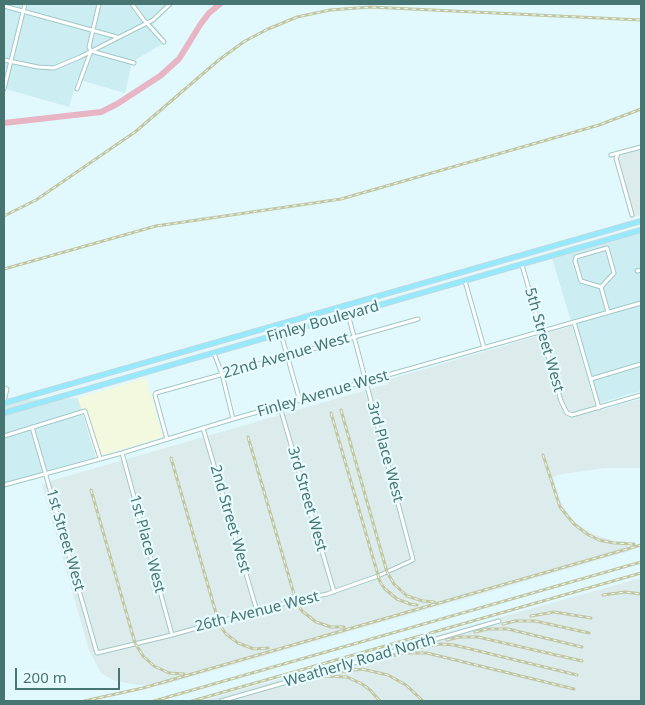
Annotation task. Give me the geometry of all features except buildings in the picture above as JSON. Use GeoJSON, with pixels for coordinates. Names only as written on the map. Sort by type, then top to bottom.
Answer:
{"type":"FeatureCollection","features":[{"type":"Feature","properties":{"kind":"main road","name":"Finley Boulevard"},"geometry":{"type":"LineString","coordinates":[[4,402],[641,221]]}},
{"type":"Feature","properties":{"kind":"main road","name":"Finley Boulevard"},"geometry":{"type":"LineString","coordinates":[[4,413],[641,230]]}},
{"type":"Feature","properties":{"kind":"main road"},"geometry":{"type":"LineString","coordinates":[[520,256],[522,265]]}},
{"type":"Feature","properties":{"kind":"main road"},"geometry":{"type":"LineString","coordinates":[[462,272],[465,281]]}},
{"type":"Feature","properties":{"kind":"main road"},"geometry":{"type":"LineString","coordinates":[[414,286],[418,294]]}},
{"type":"Feature","properties":{"kind":"main road"},"geometry":{"type":"LineString","coordinates":[[346,306],[348,314]]}},
{"type":"Feature","properties":{"kind":"main road"},"geometry":{"type":"LineString","coordinates":[[279,325],[281,334]]}},
{"type":"Feature","properties":{"kind":"main road"},"geometry":{"type":"LineString","coordinates":[[212,344],[214,353]]}},
{"type":"Feature","properties":{"kind":"main road"},"geometry":{"type":"LineString","coordinates":[[78,382],[80,390]]}},
{"type":"Feature","properties":{"kind":"street"},"geometry":{"type":"LineString","coordinates":[[4,89],[26,4]]}},
{"type":"Feature","properties":{"kind":"street"},"geometry":{"type":"LineString","coordinates":[[77,89],[91,51],[89,48],[99,4]]}},
{"type":"Feature","properties":{"kind":"street"},"geometry":{"type":"LineString","coordinates":[[132,4],[164,42]]}},
{"type":"Feature","properties":{"kind":"street"},"geometry":{"type":"LineString","coordinates":[[4,60],[38,67],[54,68],[153,20],[170,4]]}},
{"type":"Feature","properties":{"kind":"street"},"geometry":{"type":"LineString","coordinates":[[4,6],[117,37]]}},
{"type":"Feature","properties":{"kind":"street"},"geometry":{"type":"LineString","coordinates":[[91,51],[134,63]]}},
{"type":"Feature","properties":{"kind":"street"},"geometry":{"type":"LineString","coordinates":[[611,155],[641,147]]}},
{"type":"Feature","properties":{"kind":"street"},"geometry":{"type":"LineString","coordinates":[[618,154],[616,158],[632,215]]}},
{"type":"Feature","properties":{"kind":"street"},"geometry":{"type":"LineString","coordinates":[[606,248],[610,254],[614,272],[601,287],[581,281],[575,261],[576,257],[606,248]]}},
{"type":"Feature","properties":{"kind":"street","name":"5th Street West"},"geometry":{"type":"LineString","coordinates":[[522,265],[561,401],[567,413],[572,415],[599,408]]}},
{"type":"Feature","properties":{"kind":"street"},"geometry":{"type":"LineString","coordinates":[[465,281],[484,348]]}},
{"type":"Feature","properties":{"kind":"street"},"geometry":{"type":"LineString","coordinates":[[601,287],[608,312]]}},
{"type":"Feature","properties":{"kind":"street","name":"Finley Avenue West"},"geometry":{"type":"LineString","coordinates":[[4,485],[122,453],[233,419],[641,303]]}},
{"type":"Feature","properties":{"kind":"street","name":"3rd Place West"},"geometry":{"type":"LineString","coordinates":[[348,314],[413,560]]}},
{"type":"Feature","properties":{"kind":"street","name":"22nd Avenue West"},"geometry":{"type":"LineString","coordinates":[[167,439],[155,395],[158,392],[418,319]]}},
{"type":"Feature","properties":{"kind":"street"},"geometry":{"type":"LineString","coordinates":[[574,322],[599,408],[641,395]]}},
{"type":"Feature","properties":{"kind":"street"},"geometry":{"type":"LineString","coordinates":[[281,334],[300,401]]}},
{"type":"Feature","properties":{"kind":"street"},"geometry":{"type":"LineString","coordinates":[[214,353],[222,374],[233,419]]}},
{"type":"Feature","properties":{"kind":"street"},"geometry":{"type":"LineString","coordinates":[[591,379],[641,364]]}},
{"type":"Feature","properties":{"kind":"street"},"geometry":{"type":"LineString","coordinates":[[4,388],[7,388],[4,402]]}},
{"type":"Feature","properties":{"kind":"street","name":"3rd Street West"},"geometry":{"type":"LineString","coordinates":[[280,407],[334,592]]}},
{"type":"Feature","properties":{"kind":"street"},"geometry":{"type":"LineString","coordinates":[[4,436],[85,410],[100,458]]}},
{"type":"Feature","properties":{"kind":"street","name":"1st Street West"},"geometry":{"type":"LineString","coordinates":[[32,427],[97,653]]}},
{"type":"Feature","properties":{"kind":"street","name":"2nd Street West"},"geometry":{"type":"LineString","coordinates":[[203,428],[257,611]]}},
{"type":"Feature","properties":{"kind":"street","name":"1st Place West"},"geometry":{"type":"LineString","coordinates":[[122,453],[172,635]]}},
{"type":"Feature","properties":{"kind":"street","name":"26th Avenue West"},"geometry":{"type":"LineString","coordinates":[[97,653],[334,592],[378,576],[413,560]]}},
{"type":"Feature","properties":{"kind":"street","name":"Weatherly Road North"},"geometry":{"type":"LineString","coordinates":[[221,701],[499,621]]}},
{"type":"Feature","properties":{"kind":"shaded area"},"geometry":{"type":"Polygon","coordinates":[[[4,4],[174,4],[153,24],[167,41],[132,62],[125,93],[77,79],[69,107],[6,89],[4,97],[4,4]]]}},
{"type":"Feature","properties":{"kind":"shaded area"},"geometry":{"type":"Polygon","coordinates":[[[641,146],[641,215],[630,218],[615,157],[618,152],[641,146]]]}},
{"type":"Feature","properties":{"kind":"shaded area"},"geometry":{"type":"Polygon","coordinates":[[[641,233],[641,391],[596,404],[552,258],[641,233]]]}},
{"type":"Feature","properties":{"kind":"shaded area"},"geometry":{"type":"Polygon","coordinates":[[[572,326],[597,411],[641,399],[641,468],[606,468],[553,477],[560,500],[570,517],[595,535],[614,541],[626,541],[630,551],[163,685],[137,685],[113,680],[101,673],[89,650],[42,485],[388,384],[387,380],[572,326]]]}},
{"type":"Feature","properties":{"kind":"shaded area"},"geometry":{"type":"Polygon","coordinates":[[[146,378],[163,437],[96,457],[78,398],[146,378]]]}},
{"type":"Feature","properties":{"kind":"shaded area"},"geometry":{"type":"Polygon","coordinates":[[[78,398],[96,457],[4,483],[4,400],[78,398]]]}},
{"type":"Feature","properties":{"kind":"shaded area"},"geometry":{"type":"Polygon","coordinates":[[[641,578],[641,701],[201,701],[641,578]]]}},
{"type":"Feature","properties":{"kind":"waterway"},"geometry":{"type":"LineString","coordinates":[[4,123],[101,112],[117,104],[160,76],[179,59],[200,25],[209,13],[220,4]]}},
{"type":"Feature","properties":{"kind":"railway"},"geometry":{"type":"LineString","coordinates":[[4,216],[36,200],[135,132],[220,59],[245,41],[297,17],[330,10],[370,7],[641,20]]}},
{"type":"Feature","properties":{"kind":"railway"},"geometry":{"type":"LineString","coordinates":[[4,269],[156,226],[341,199],[599,125],[641,109]]}},
{"type":"Feature","properties":{"kind":"railway"},"geometry":{"type":"LineString","coordinates":[[341,410],[387,572],[394,584],[407,596],[434,602]]}},
{"type":"Feature","properties":{"kind":"railway"},"geometry":{"type":"LineString","coordinates":[[331,413],[380,582],[397,599],[417,605]]}},
{"type":"Feature","properties":{"kind":"railway"},"geometry":{"type":"LineString","coordinates":[[248,437],[296,601],[302,611],[316,622],[331,627],[344,627]]}},
{"type":"Feature","properties":{"kind":"railway"},"geometry":{"type":"LineString","coordinates":[[543,455],[560,507],[574,524],[599,540],[634,544]]}},
{"type":"Feature","properties":{"kind":"railway"},"geometry":{"type":"LineString","coordinates":[[171,458],[221,627],[226,634],[238,643],[254,649],[268,648]]}},
{"type":"Feature","properties":{"kind":"railway"},"geometry":{"type":"LineString","coordinates":[[91,490],[135,643],[143,656],[154,666],[169,673],[184,674]]}},
{"type":"Feature","properties":{"kind":"railway"},"geometry":{"type":"LineString","coordinates":[[84,701],[143,688],[641,545]]}},
{"type":"Feature","properties":{"kind":"railway"},"geometry":{"type":"LineString","coordinates":[[154,701],[641,562]]}},
{"type":"Feature","properties":{"kind":"railway"},"geometry":{"type":"LineString","coordinates":[[192,701],[641,573]]}},
{"type":"Feature","properties":{"kind":"railway"},"geometry":{"type":"LineString","coordinates":[[603,595],[625,592],[641,594]]}},
{"type":"Feature","properties":{"kind":"railway"},"geometry":{"type":"LineString","coordinates":[[531,616],[554,612],[591,618]]}},
{"type":"Feature","properties":{"kind":"railway"},"geometry":{"type":"LineString","coordinates":[[503,624],[515,621],[535,621],[589,633]]}},
{"type":"Feature","properties":{"kind":"railway"},"geometry":{"type":"LineString","coordinates":[[475,632],[488,629],[508,629],[582,647]]}},
{"type":"Feature","properties":{"kind":"railway"},"geometry":{"type":"LineString","coordinates":[[447,640],[459,637],[478,637],[582,661]]}},
{"type":"Feature","properties":{"kind":"railway"},"geometry":{"type":"LineString","coordinates":[[419,648],[440,644],[454,645],[577,675]]}},
{"type":"Feature","properties":{"kind":"railway"},"geometry":{"type":"LineString","coordinates":[[388,657],[404,653],[427,653],[574,689]]}},
{"type":"Feature","properties":{"kind":"railway"},"geometry":{"type":"LineString","coordinates":[[330,673],[362,669],[388,675],[406,685],[423,701]]}},
{"type":"Feature","properties":{"kind":"railway"},"geometry":{"type":"LineString","coordinates":[[311,678],[326,676],[347,677],[362,684],[380,701]]}}]}
